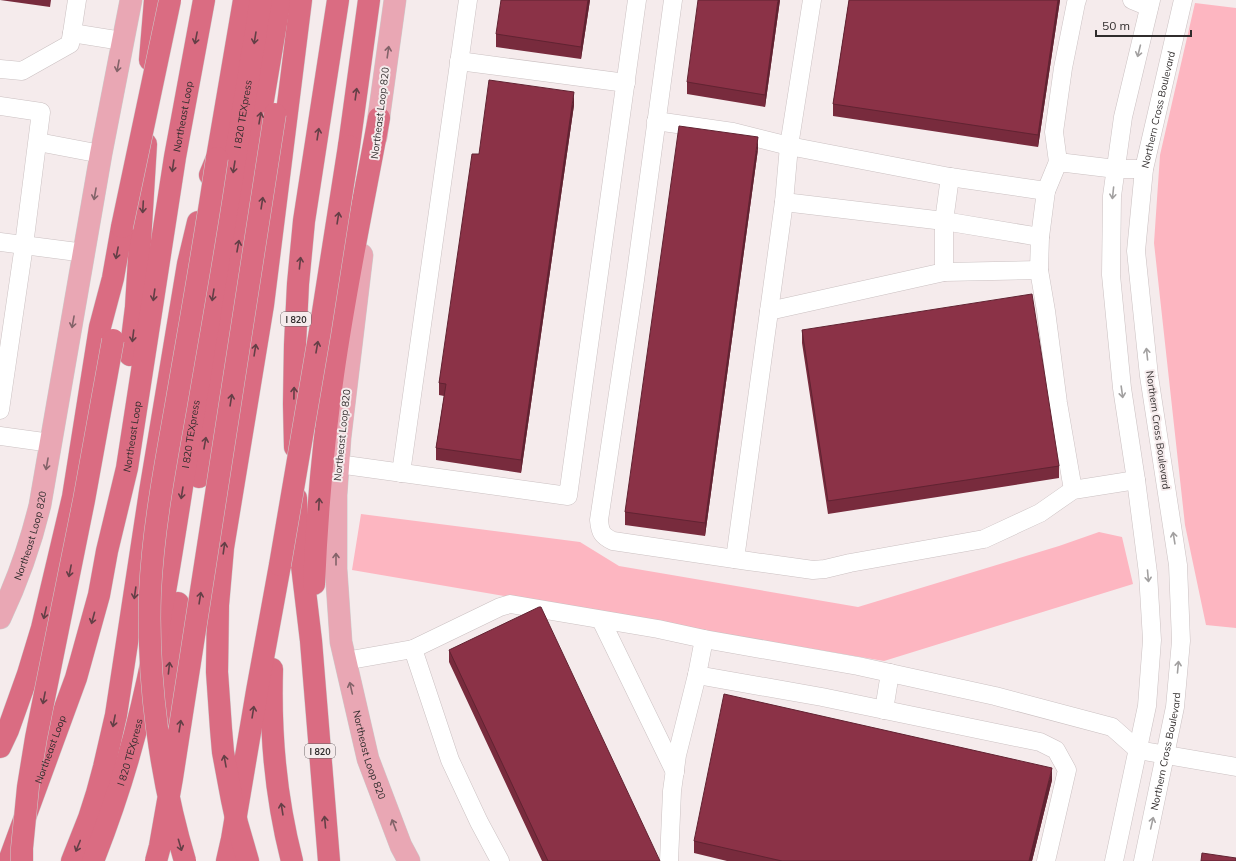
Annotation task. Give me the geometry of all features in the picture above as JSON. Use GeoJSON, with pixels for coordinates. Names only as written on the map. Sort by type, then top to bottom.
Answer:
{"type":"FeatureCollection","features":[{"type":"Feature","properties":{"kind":"highway"},"geometry":{"type":"LineString","coordinates":[[107,551],[102,531],[126,388],[136,307],[150,60],[155,0]]}},
{"type":"Feature","properties":{"kind":"highway"},"geometry":{"type":"LineString","coordinates":[[0,747],[8,730],[28,674],[42,628],[72,497],[100,327],[112,278],[170,0]]}},
{"type":"Feature","properties":{"kind":"highway","name":"Northeast Loop"},"geometry":{"type":"LineString","coordinates":[[9,861],[76,678],[96,610],[107,551],[127,468],[175,157],[204,0]]}},
{"type":"Feature","properties":{"kind":"highway"},"geometry":{"type":"LineString","coordinates":[[184,861],[165,777],[156,717],[152,675],[150,592],[160,494],[207,228],[217,158],[244,0]]}},
{"type":"Feature","properties":{"kind":"highway","name":"I 820 TEXpress"},"geometry":{"type":"LineString","coordinates":[[93,861],[124,772],[142,706],[172,557],[261,0]]}},
{"type":"Feature","properties":{"kind":"highway","name":"I 820 TEXpress"},"geometry":{"type":"LineString","coordinates":[[165,861],[161,814],[166,696],[172,640],[280,0]]}},
{"type":"Feature","properties":{"kind":"highway"},"geometry":{"type":"LineString","coordinates":[[156,861],[172,778],[275,114],[296,0]]}},
{"type":"Feature","properties":{"kind":"highway"},"geometry":{"type":"LineString","coordinates":[[248,861],[233,806],[223,752],[217,672],[218,605],[223,548],[263,305],[300,0]]}},
{"type":"Feature","properties":{"kind":"highway","name":"I 820"},"geometry":{"type":"LineString","coordinates":[[329,861],[311,641],[297,524],[294,404],[298,284],[304,221],[338,0]]}},
{"type":"Feature","properties":{"kind":"highway"},"geometry":{"type":"LineString","coordinates":[[227,861],[320,331],[349,146],[369,0]]}},
{"type":"Feature","properties":{"kind":"highway"},"geometry":{"type":"LineString","coordinates":[[311,641],[319,497],[326,427],[338,343],[379,118]]}},
{"type":"Feature","properties":{"kind":"highway"},"geometry":{"type":"LineString","coordinates":[[72,861],[89,818],[111,741],[188,264],[204,190],[217,158]]}},
{"type":"Feature","properties":{"kind":"highway"},"geometry":{"type":"LineString","coordinates":[[22,861],[28,787],[36,738],[84,500],[113,340],[112,278]]}},
{"type":"Feature","properties":{"kind":"highway"},"geometry":{"type":"LineString","coordinates":[[280,565],[273,630],[271,703],[276,775],[287,842],[292,861]]}},
{"type":"Feature","properties":{"kind":"main road","name":"Northeast Loop 820"},"geometry":{"type":"LineString","coordinates":[[0,618],[25,560],[40,505],[101,154],[131,0]]}},
{"type":"Feature","properties":{"kind":"main road","name":"Northeast Loop 820"},"geometry":{"type":"LineString","coordinates":[[395,0],[341,430],[336,495],[336,569],[341,642],[368,759],[401,846],[409,861]]}},
{"type":"Feature","properties":{"kind":"street"},"geometry":{"type":"LineString","coordinates":[[0,69],[22,71],[70,44],[77,0]]}},
{"type":"Feature","properties":{"kind":"street"},"geometry":{"type":"LineString","coordinates":[[401,473],[468,0]]}},
{"type":"Feature","properties":{"kind":"street"},"geometry":{"type":"LineString","coordinates":[[338,464],[568,496],[637,0]]}},
{"type":"Feature","properties":{"kind":"street"},"geometry":{"type":"LineString","coordinates":[[673,0],[635,280],[599,520],[600,529],[605,537],[613,541],[735,559],[813,570],[825,569],[850,563],[984,540],[1040,513],[1073,490],[1136,480]]}},
{"type":"Feature","properties":{"kind":"street"},"geometry":{"type":"LineString","coordinates":[[735,559],[784,202],[789,146],[812,0]]}},
{"type":"Feature","properties":{"kind":"street"},"geometry":{"type":"LineString","coordinates":[[1073,490],[1058,403],[1039,270],[1040,237],[1046,191],[1058,162],[1054,132],[1063,68],[1077,0]]}},
{"type":"Feature","properties":{"kind":"street"},"geometry":{"type":"LineString","coordinates":[[1114,861],[1147,706],[1152,640],[1148,573],[1122,388],[1111,275],[1112,196],[1122,117],[1150,4],[1132,0]]}},
{"type":"Feature","properties":{"kind":"street","name":"Northern Cross Boulevard"},"geometry":{"type":"LineString","coordinates":[[1143,861],[1175,707],[1181,641],[1178,565],[1149,376],[1136,251],[1144,169],[1183,0]]}},
{"type":"Feature","properties":{"kind":"street"},"geometry":{"type":"LineString","coordinates":[[72,33],[122,41]]}},
{"type":"Feature","properties":{"kind":"street"},"geometry":{"type":"LineString","coordinates":[[459,61],[626,83]]}},
{"type":"Feature","properties":{"kind":"street"},"geometry":{"type":"LineString","coordinates":[[0,106],[41,112],[24,245],[0,410]]}},
{"type":"Feature","properties":{"kind":"street"},"geometry":{"type":"LineString","coordinates":[[656,121],[733,132],[789,146],[950,177],[1046,191]]}},
{"type":"Feature","properties":{"kind":"street"},"geometry":{"type":"LineString","coordinates":[[38,142],[101,154]]}},
{"type":"Feature","properties":{"kind":"street"},"geometry":{"type":"LineString","coordinates":[[1058,162],[1116,169],[1144,169]]}},
{"type":"Feature","properties":{"kind":"street"},"geometry":{"type":"LineString","coordinates":[[944,272],[944,221],[950,177]]}},
{"type":"Feature","properties":{"kind":"street"},"geometry":{"type":"LineString","coordinates":[[784,202],[944,221],[1040,237]]}},
{"type":"Feature","properties":{"kind":"street"},"geometry":{"type":"LineString","coordinates":[[0,242],[85,253]]}},
{"type":"Feature","properties":{"kind":"street"},"geometry":{"type":"LineString","coordinates":[[769,311],[944,272],[1039,270]]}},
{"type":"Feature","properties":{"kind":"street"},"geometry":{"type":"LineString","coordinates":[[0,436],[51,443]]}},
{"type":"Feature","properties":{"kind":"street"},"geometry":{"type":"LineString","coordinates":[[345,661],[412,649],[500,607],[510,604],[658,629],[704,640],[858,666],[995,696],[1112,726],[1138,750],[1236,767]]}},
{"type":"Feature","properties":{"kind":"street"},"geometry":{"type":"LineString","coordinates":[[601,620],[675,772]]}},
{"type":"Feature","properties":{"kind":"street"},"geometry":{"type":"LineString","coordinates":[[668,861],[672,791],[677,755],[704,640]]}},
{"type":"Feature","properties":{"kind":"street"},"geometry":{"type":"LineString","coordinates":[[412,649],[450,760],[479,822],[500,861]]}},
{"type":"Feature","properties":{"kind":"street"},"geometry":{"type":"LineString","coordinates":[[884,710],[890,673]]}},
{"type":"Feature","properties":{"kind":"street"},"geometry":{"type":"LineString","coordinates":[[697,674],[822,697],[1040,742],[1056,750],[1067,770],[1046,861]]}},
{"type":"Feature","properties":{"kind":"shaded area"},"geometry":{"type":"Polygon","coordinates":[[[1195,3],[1236,8],[1236,628],[1206,625],[1185,525],[1154,243],[1160,155],[1195,3]]]}},
{"type":"Feature","properties":{"kind":"shaded area"},"geometry":{"type":"Polygon","coordinates":[[[361,514],[580,542],[619,566],[858,607],[1059,546],[1099,532],[1122,537],[1133,584],[884,661],[352,570],[361,514]]]}},
{"type":"Feature","properties":{"kind":"building"},"geometry":{"type":"Polygon","coordinates":[[[501,0],[588,0],[581,47],[496,34],[501,0]]]}},
{"type":"Feature","properties":{"kind":"building"},"geometry":{"type":"Polygon","coordinates":[[[698,0],[778,0],[765,95],[687,82],[698,0]]]}},
{"type":"Feature","properties":{"kind":"building"},"geometry":{"type":"Polygon","coordinates":[[[849,0],[1058,0],[1038,135],[833,104],[849,0]]]}},
{"type":"Feature","properties":{"kind":"building"},"geometry":{"type":"Polygon","coordinates":[[[489,80],[574,92],[521,460],[436,448],[446,384],[439,383],[472,154],[479,154],[489,80]]]}},
{"type":"Feature","properties":{"kind":"building"},"geometry":{"type":"Polygon","coordinates":[[[679,126],[758,137],[705,523],[625,512],[679,126]]]}},
{"type":"Feature","properties":{"kind":"building"},"geometry":{"type":"Polygon","coordinates":[[[1032,294],[1059,466],[828,501],[802,330],[1032,294]]]}},
{"type":"Feature","properties":{"kind":"building"},"geometry":{"type":"Polygon","coordinates":[[[541,607],[660,861],[548,861],[449,650],[541,607]]]}},
{"type":"Feature","properties":{"kind":"building"},"geometry":{"type":"Polygon","coordinates":[[[724,694],[1052,768],[1029,861],[782,861],[694,841],[724,694]]]}},
{"type":"Feature","properties":{"kind":"building"},"geometry":{"type":"Polygon","coordinates":[[[1202,853],[1236,858],[1236,861],[1201,861],[1202,853]]]}}]}
